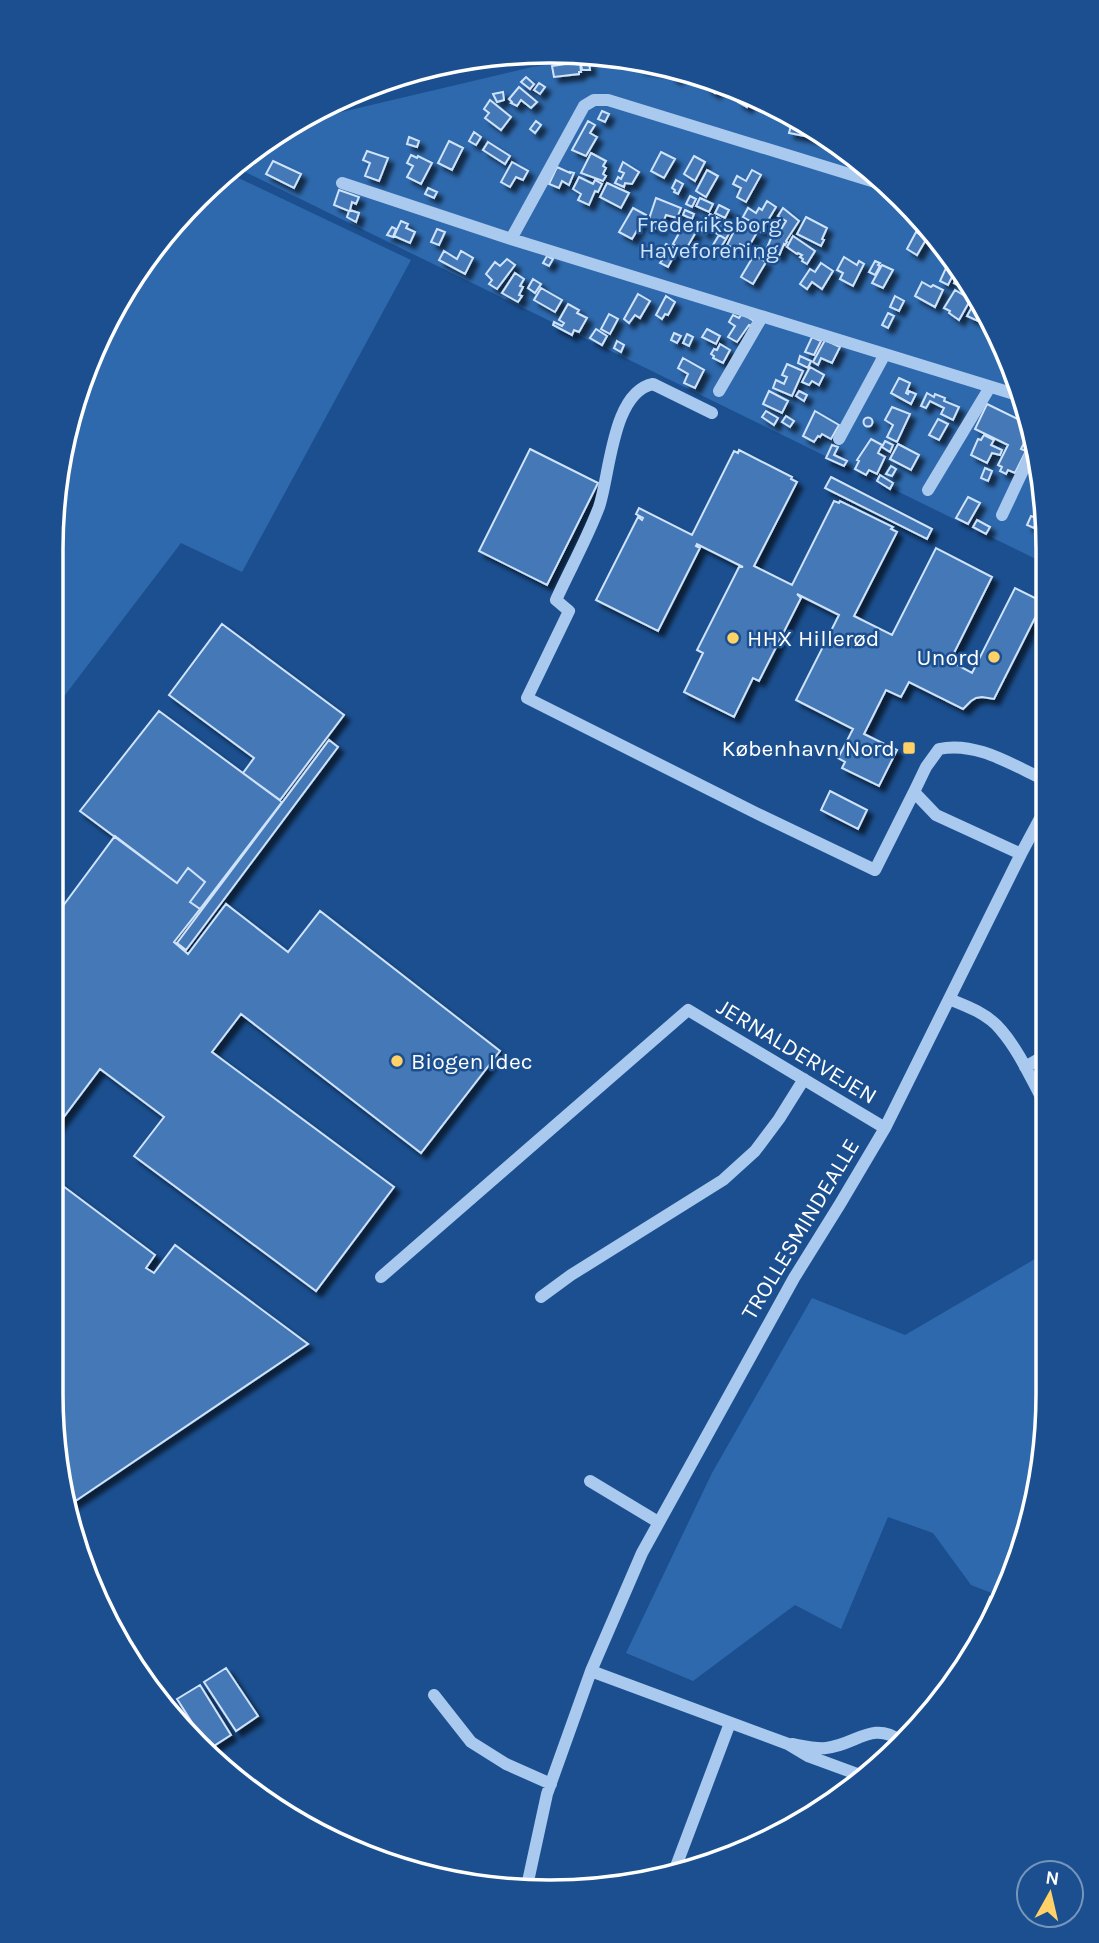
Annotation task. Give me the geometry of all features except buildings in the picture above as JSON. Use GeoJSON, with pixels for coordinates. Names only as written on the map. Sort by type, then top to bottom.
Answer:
{"type":"FeatureCollection","features":[{"type":"Feature","properties":{"kind":"street"},"geometry":{"type":"LineString","coordinates":[[511,239],[584,106],[594,100],[608,100],[863,178]]}},
{"type":"Feature","properties":{"kind":"street"},"geometry":{"type":"LineString","coordinates":[[342,183],[511,239],[1010,393]]}},
{"type":"Feature","properties":{"kind":"street"},"geometry":{"type":"LineString","coordinates":[[719,391],[762,317]]}},
{"type":"Feature","properties":{"kind":"street"},"geometry":{"type":"LineString","coordinates":[[839,439],[885,354]]}},
{"type":"Feature","properties":{"kind":"street"},"geometry":{"type":"LineString","coordinates":[[712,413],[653,384],[645,385],[635,393],[622,416],[599,506],[556,600],[569,611],[527,698],[875,870],[926,767],[939,750],[951,746],[976,749],[1036,776]]}},
{"type":"Feature","properties":{"kind":"street"},"geometry":{"type":"LineString","coordinates":[[928,491],[990,387]]}},
{"type":"Feature","properties":{"kind":"street"},"geometry":{"type":"LineString","coordinates":[[1002,515],[1028,460]]}},
{"type":"Feature","properties":{"kind":"street"},"geometry":{"type":"LineString","coordinates":[[915,792],[936,815],[1021,854]]}},
{"type":"Feature","properties":{"kind":"street","name":"TROLLESMINDEALLE"},"geometry":{"type":"LineString","coordinates":[[529,1879],[551,1784],[591,1671],[642,1553],[794,1278],[885,1128],[1036,826]]}},
{"type":"Feature","properties":{"kind":"street"},"geometry":{"type":"LineString","coordinates":[[949,999],[983,1015],[1000,1028],[1036,1087]]}},
{"type":"Feature","properties":{"kind":"street","name":"JERNALDERVEJEN"},"geometry":{"type":"LineString","coordinates":[[381,1276],[688,1010],[885,1128]]}},
{"type":"Feature","properties":{"kind":"street"},"geometry":{"type":"LineString","coordinates":[[1025,1067],[1036,1061]]}},
{"type":"Feature","properties":{"kind":"street"},"geometry":{"type":"LineString","coordinates":[[541,1297],[571,1275],[723,1180],[755,1151],[804,1079]]}},
{"type":"Feature","properties":{"kind":"street"},"geometry":{"type":"LineString","coordinates":[[590,1482],[658,1522]]}},
{"type":"Feature","properties":{"kind":"street"},"geometry":{"type":"LineString","coordinates":[[591,1671],[788,1744],[808,1756],[853,1773]]}},
{"type":"Feature","properties":{"kind":"street"},"geometry":{"type":"LineString","coordinates":[[434,1695],[471,1742],[506,1764],[551,1784]]}},
{"type":"Feature","properties":{"kind":"street"},"geometry":{"type":"LineString","coordinates":[[678,1862],[730,1723]]}},
{"type":"Feature","properties":{"kind":"street"},"geometry":{"type":"LineString","coordinates":[[788,1744],[828,1748],[881,1731],[895,1737]]}},
{"type":"Feature","properties":{"kind":"green space","name":"Frederiksborg Haveforening"},"geometry":{"type":"Polygon","coordinates":[[[556,63],[581,64],[644,72],[736,100],[793,128],[820,145],[894,205],[954,279],[986,334],[999,363],[1027,455],[1035,518],[1036,559],[244,171],[279,145],[331,114],[556,63]]]}},
{"type":"Feature","properties":{"kind":"green space"},"geometry":{"type":"Polygon","coordinates":[[[237,177],[411,260],[242,572],[181,543],[63,698],[64,518],[72,455],[89,393],[113,334],[145,279],[205,205],[237,177]]]}},
{"type":"Feature","properties":{"kind":"green space"},"geometry":{"type":"Polygon","coordinates":[[[1036,1258],[1036,1394],[1032,1457],[1019,1519],[993,1593],[971,1585],[933,1533],[888,1517],[841,1629],[795,1605],[693,1681],[626,1653],[712,1473],[812,1298],[905,1335],[1036,1258]]]}},
{"type":"Feature","properties":{"kind":"place","name":"HHX Hillerød"},"geometry":{"type":"Point","coordinates":[733,638]}},
{"type":"Feature","properties":{"kind":"place","name":"Unord"},"geometry":{"type":"Point","coordinates":[994,657]}},
{"type":"Feature","properties":{"kind":"place","name":"København Nord"},"geometry":{"type":"Point","coordinates":[909,748]}},
{"type":"Feature","properties":{"kind":"place","name":"Biogen Idec"},"geometry":{"type":"Point","coordinates":[397,1061]}}]}
